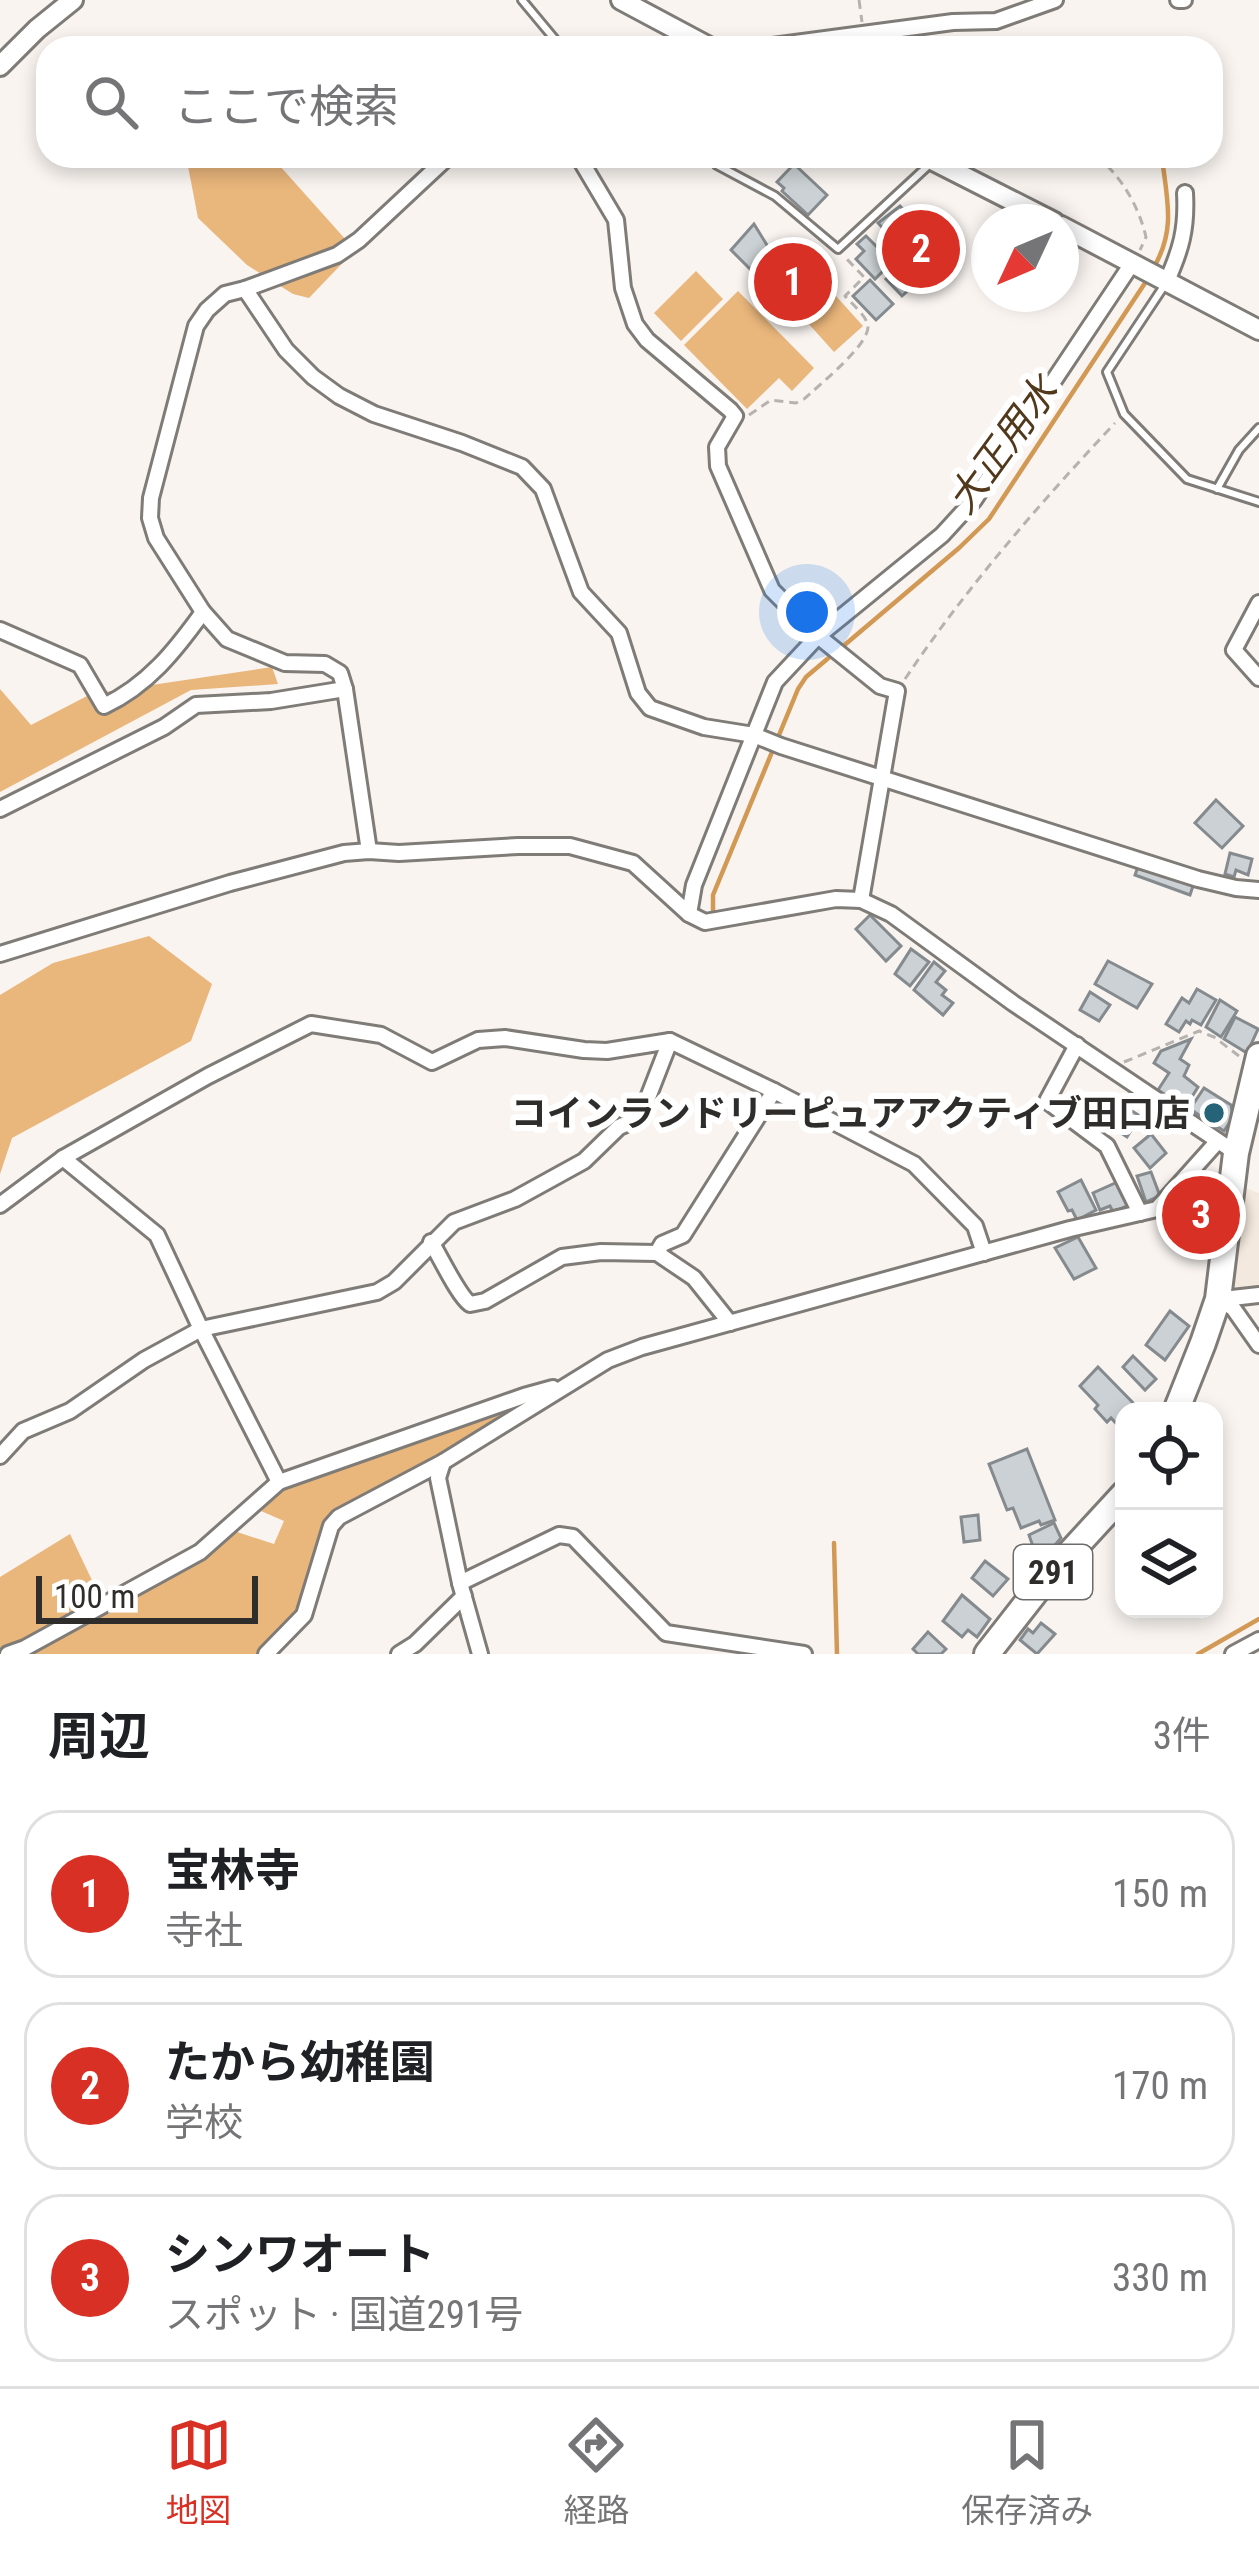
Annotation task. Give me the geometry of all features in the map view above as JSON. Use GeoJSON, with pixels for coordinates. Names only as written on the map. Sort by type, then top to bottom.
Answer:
{"type":"FeatureCollection","features":[{"type":"Feature","properties":{"kind":"highway"},"geometry":{"type":"LineString","coordinates":[[1180,1402],[1218,1299],[1226,1147],[1250,1123],[1257,1062]]}},
{"type":"Feature","properties":{"kind":"highway","name":"291"},"geometry":{"type":"LineString","coordinates":[[987,1654],[1115,1504]]}},
{"type":"Feature","properties":{"kind":"street"},"geometry":{"type":"LineString","coordinates":[[0,66],[73,0]]}},
{"type":"Feature","properties":{"kind":"street"},"geometry":{"type":"LineString","coordinates":[[621,0],[688,36]]}},
{"type":"Feature","properties":{"kind":"street"},"geometry":{"type":"LineString","coordinates":[[849,36],[953,22],[996,22],[1055,0]]}},
{"type":"Feature","properties":{"kind":"street"},"geometry":{"type":"LineString","coordinates":[[369,851],[340,673],[325,664],[285,663],[227,639],[202,612],[155,538],[151,498],[196,326],[207,310],[225,293],[337,255],[436,168]]}},
{"type":"Feature","properties":{"kind":"street"},"geometry":{"type":"LineString","coordinates":[[585,168],[616,220],[622,289],[635,324],[647,340],[735,416],[717,447],[718,466],[772,590],[880,686],[897,691],[860,900]]}},
{"type":"Feature","properties":{"kind":"street"},"geometry":{"type":"LineString","coordinates":[[947,168],[1018,204]]}},
{"type":"Feature","properties":{"kind":"street"},"geometry":{"type":"LineString","coordinates":[[1166,283],[1182,248],[1185,193]]}},
{"type":"Feature","properties":{"kind":"street"},"geometry":{"type":"LineString","coordinates":[[1079,235],[1259,329]]}},
{"type":"Feature","properties":{"kind":"street"},"geometry":{"type":"LineString","coordinates":[[689,914],[694,885],[758,737],[776,682],[830,645],[974,500],[1133,262]]}},
{"type":"Feature","properties":{"kind":"street"},"geometry":{"type":"LineString","coordinates":[[245,289],[286,350],[339,396],[374,414],[522,467],[543,489],[581,592],[619,633],[638,693],[650,708],[704,727],[758,737],[1198,879],[1259,890]]}},
{"type":"Feature","properties":{"kind":"street"},"geometry":{"type":"LineString","coordinates":[[1259,603],[1234,650],[1259,678]]}},
{"type":"Feature","properties":{"kind":"street"},"geometry":{"type":"LineString","coordinates":[[0,630],[80,665],[104,706],[152,676],[202,612]]}},
{"type":"Feature","properties":{"kind":"street"},"geometry":{"type":"LineString","coordinates":[[0,809],[164,727],[196,705],[344,689]]}},
{"type":"Feature","properties":{"kind":"street"},"geometry":{"type":"LineString","coordinates":[[0,954],[230,883],[344,854],[570,846],[633,863],[689,914],[705,922],[836,899],[860,900],[891,914],[1013,1004],[1226,1147],[1157,1209],[608,1360],[443,1462],[339,1516],[331,1526],[304,1615],[266,1654]]}},
{"type":"Feature","properties":{"kind":"street"},"geometry":{"type":"LineString","coordinates":[[0,1205],[63,1159],[311,1024],[381,1035],[432,1062],[478,1040],[505,1038],[608,1051],[670,1041],[914,1164],[975,1226],[984,1253]]}},
{"type":"Feature","properties":{"kind":"street"},"geometry":{"type":"LineString","coordinates":[[0,1456],[23,1431],[70,1411],[144,1360],[201,1329],[377,1292],[394,1282],[454,1222],[502,1205],[584,1161],[619,1127],[635,1120],[670,1041]]}},
{"type":"Feature","properties":{"kind":"street"},"geometry":{"type":"LineString","coordinates":[[1077,1046],[1047,1101],[1107,1146],[1140,1213]]}},
{"type":"Feature","properties":{"kind":"street"},"geometry":{"type":"LineString","coordinates":[[657,1253],[662,1244],[683,1235],[774,1091]]}},
{"type":"Feature","properties":{"kind":"street"},"geometry":{"type":"LineString","coordinates":[[63,1159],[158,1235],[279,1482]]}},
{"type":"Feature","properties":{"kind":"street"},"geometry":{"type":"LineString","coordinates":[[431,1242],[461,1297],[470,1304],[484,1301],[562,1257],[657,1253],[694,1278],[730,1323]]}},
{"type":"Feature","properties":{"kind":"street"},"geometry":{"type":"LineString","coordinates":[[1218,1299],[1259,1295]]}},
{"type":"Feature","properties":{"kind":"street"},"geometry":{"type":"LineString","coordinates":[[1218,1299],[1233,1309],[1259,1345]]}},
{"type":"Feature","properties":{"kind":"street"},"geometry":{"type":"LineString","coordinates":[[8,1654],[200,1552],[279,1482],[571,1384]]}},
{"type":"Feature","properties":{"kind":"street"},"geometry":{"type":"LineString","coordinates":[[443,1462],[438,1478],[480,1654]]}},
{"type":"Feature","properties":{"kind":"street"},"geometry":{"type":"LineString","coordinates":[[399,1654],[415,1644],[462,1589],[560,1535],[573,1537],[666,1633],[804,1654]]}},
{"type":"Feature","properties":{"kind":"street"},"geometry":{"type":"LineString","coordinates":[[1233,1654],[1259,1640]]}},
{"type":"Feature","properties":{"kind":"lane"},"geometry":{"type":"LineString","coordinates":[[522,0],[552,36]]}},
{"type":"Feature","properties":{"kind":"lane"},"geometry":{"type":"LineString","coordinates":[[723,168],[775,196],[838,249],[920,168]]}},
{"type":"Feature","properties":{"kind":"lane"},"geometry":{"type":"LineString","coordinates":[[1166,283],[1107,372],[1124,414],[1187,479],[1259,502]]}},
{"type":"Feature","properties":{"kind":"lane"},"geometry":{"type":"LineString","coordinates":[[1217,489],[1239,450],[1259,428]]}},
{"type":"Feature","properties":{"kind":"path"},"geometry":{"type":"LineString","coordinates":[[859,0],[864,34]]}},
{"type":"Feature","properties":{"kind":"path"},"geometry":{"type":"LineString","coordinates":[[1110,168],[1141,214],[1146,237],[1133,262]]}},
{"type":"Feature","properties":{"kind":"path"},"geometry":{"type":"LineString","coordinates":[[735,416],[746,417],[771,400],[796,403],[804,399],[854,351],[868,329],[868,322],[845,296],[864,277],[838,249]]}},
{"type":"Feature","properties":{"kind":"path"},"geometry":{"type":"LineString","coordinates":[[897,691],[945,623],[1124,414]]}},
{"type":"Feature","properties":{"kind":"path"},"geometry":{"type":"LineString","coordinates":[[1111,1067],[1199,1031],[1257,1062]]}},
{"type":"Feature","properties":{"kind":"shaded area"},"geometry":{"type":"Polygon","coordinates":[[[188,168],[282,168],[355,250],[309,298],[293,294],[247,265],[198,218],[188,168]]]}},
{"type":"Feature","properties":{"kind":"shaded area"},"geometry":{"type":"Polygon","coordinates":[[[696,271],[723,299],[681,341],[654,313],[696,271]]]}},
{"type":"Feature","properties":{"kind":"shaded area"},"geometry":{"type":"Polygon","coordinates":[[[738,291],[814,368],[792,391],[779,378],[747,409],[684,345],[738,291]]]}},
{"type":"Feature","properties":{"kind":"shaded area"},"geometry":{"type":"Polygon","coordinates":[[[836,296],[863,326],[834,352],[807,322],[836,296]]]}},
{"type":"Feature","properties":{"kind":"shaded area"},"geometry":{"type":"Polygon","coordinates":[[[272,667],[278,684],[191,690],[0,792],[0,689],[31,725],[91,694],[272,667]]]}},
{"type":"Feature","properties":{"kind":"shaded area"},"geometry":{"type":"Polygon","coordinates":[[[149,936],[212,984],[191,1041],[12,1138],[0,1174],[0,995],[53,963],[149,936]]]}},
{"type":"Feature","properties":{"kind":"shaded area"},"geometry":{"type":"Polygon","coordinates":[[[1242,1187],[1259,1193],[1259,1290],[1231,1294],[1242,1187]]]}},
{"type":"Feature","properties":{"kind":"shaded area"},"geometry":{"type":"Polygon","coordinates":[[[523,1403],[328,1521],[317,1540],[297,1615],[257,1654],[0,1654],[0,1577],[70,1534],[108,1614],[192,1564],[231,1530],[274,1544],[284,1521],[261,1511],[289,1484],[523,1403]]]}},
{"type":"Feature","properties":{"kind":"building"},"geometry":{"type":"Polygon","coordinates":[[[790,168],[798,168],[827,195],[808,215],[777,182],[790,168]]]}},
{"type":"Feature","properties":{"kind":"building"},"geometry":{"type":"Polygon","coordinates":[[[900,206],[946,256],[902,296],[886,279],[907,254],[878,223],[900,206]]]}},
{"type":"Feature","properties":{"kind":"building"},"geometry":{"type":"Polygon","coordinates":[[[754,224],[770,250],[750,269],[731,250],[754,224]]]}},
{"type":"Feature","properties":{"kind":"building"},"geometry":{"type":"Polygon","coordinates":[[[866,236],[892,262],[875,279],[856,259],[864,251],[857,244],[866,236]]]}},
{"type":"Feature","properties":{"kind":"building"},"geometry":{"type":"Polygon","coordinates":[[[780,242],[793,256],[798,252],[831,285],[801,317],[785,301],[779,306],[765,292],[771,287],[770,279],[755,268],[780,242]]]}},
{"type":"Feature","properties":{"kind":"building"},"geometry":{"type":"Polygon","coordinates":[[[870,280],[893,304],[876,320],[853,296],[870,280]]]}},
{"type":"Feature","properties":{"kind":"building"},"geometry":{"type":"Polygon","coordinates":[[[1216,800],[1243,826],[1222,848],[1195,823],[1216,800]]]}},
{"type":"Feature","properties":{"kind":"building"},"geometry":{"type":"Polygon","coordinates":[[[1230,853],[1252,859],[1248,875],[1236,870],[1234,877],[1225,874],[1230,853]]]}},
{"type":"Feature","properties":{"kind":"building"},"geometry":{"type":"Polygon","coordinates":[[[1139,864],[1194,883],[1190,895],[1135,875],[1139,864]]]}},
{"type":"Feature","properties":{"kind":"building"},"geometry":{"type":"Polygon","coordinates":[[[870,915],[901,946],[886,961],[856,929],[870,915]]]}},
{"type":"Feature","properties":{"kind":"building"},"geometry":{"type":"Polygon","coordinates":[[[911,949],[929,962],[910,986],[895,974],[911,949]]]}},
{"type":"Feature","properties":{"kind":"building"},"geometry":{"type":"Polygon","coordinates":[[[1108,961],[1152,984],[1137,1008],[1095,984],[1108,961]]]}},
{"type":"Feature","properties":{"kind":"building"},"geometry":{"type":"Polygon","coordinates":[[[934,962],[945,971],[936,982],[946,990],[942,995],[953,1003],[943,1015],[914,990],[934,962]]]}},
{"type":"Feature","properties":{"kind":"building"},"geometry":{"type":"Polygon","coordinates":[[[1197,989],[1216,1000],[1201,1025],[1186,1021],[1179,1032],[1166,1024],[1182,998],[1189,1003],[1197,989]]]}},
{"type":"Feature","properties":{"kind":"building"},"geometry":{"type":"Polygon","coordinates":[[[1090,992],[1110,1005],[1099,1021],[1080,1010],[1090,992]]]}},
{"type":"Feature","properties":{"kind":"building"},"geometry":{"type":"Polygon","coordinates":[[[1220,1000],[1237,1011],[1221,1037],[1206,1027],[1220,1000]]]}},
{"type":"Feature","properties":{"kind":"building"},"geometry":{"type":"Polygon","coordinates":[[[1235,1017],[1258,1029],[1247,1053],[1224,1039],[1235,1017]]]}},
{"type":"Feature","properties":{"kind":"building"},"geometry":{"type":"Polygon","coordinates":[[[1191,1039],[1180,1059],[1189,1065],[1184,1076],[1198,1087],[1185,1108],[1158,1090],[1169,1073],[1154,1063],[1161,1051],[1191,1039]]]}},
{"type":"Feature","properties":{"kind":"building","name":"コインランドリーピュアアクティブ田口店"},"geometry":{"type":"Polygon","coordinates":[[[1204,1088],[1231,1105],[1233,1117],[1224,1131],[1190,1109],[1204,1088]]]}},
{"type":"Feature","properties":{"kind":"building"},"geometry":{"type":"Polygon","coordinates":[[[1098,1097],[1140,1116],[1127,1137],[1088,1112],[1098,1097]]]}},
{"type":"Feature","properties":{"kind":"building"},"geometry":{"type":"Polygon","coordinates":[[[1151,1134],[1166,1153],[1150,1168],[1134,1148],[1151,1134]]]}},
{"type":"Feature","properties":{"kind":"building"},"geometry":{"type":"Polygon","coordinates":[[[1151,1172],[1160,1196],[1146,1202],[1137,1176],[1151,1172]]]}},
{"type":"Feature","properties":{"kind":"building"},"geometry":{"type":"Polygon","coordinates":[[[1208,1176],[1224,1180],[1216,1235],[1183,1230],[1182,1200],[1208,1176]]]}},
{"type":"Feature","properties":{"kind":"building"},"geometry":{"type":"Polygon","coordinates":[[[1081,1180],[1096,1210],[1077,1220],[1058,1192],[1081,1180]]]}},
{"type":"Feature","properties":{"kind":"building"},"geometry":{"type":"Polygon","coordinates":[[[1122,1180],[1131,1204],[1113,1212],[1110,1206],[1100,1210],[1093,1193],[1122,1180]]]}},
{"type":"Feature","properties":{"kind":"building"},"geometry":{"type":"Polygon","coordinates":[[[1078,1237],[1096,1268],[1074,1279],[1055,1248],[1078,1237]]]}},
{"type":"Feature","properties":{"kind":"building"},"geometry":{"type":"Polygon","coordinates":[[[1170,1311],[1189,1326],[1165,1360],[1146,1345],[1170,1311]]]}},
{"type":"Feature","properties":{"kind":"building"},"geometry":{"type":"Polygon","coordinates":[[[1133,1356],[1156,1379],[1145,1390],[1123,1367],[1133,1356]]]}},
{"type":"Feature","properties":{"kind":"building"},"geometry":{"type":"Polygon","coordinates":[[[1098,1367],[1132,1402],[1115,1402],[1115,1422],[1111,1418],[1107,1422],[1080,1386],[1098,1367]]]}},
{"type":"Feature","properties":{"kind":"building"},"geometry":{"type":"Polygon","coordinates":[[[1027,1449],[1055,1520],[1021,1528],[1013,1508],[1007,1510],[989,1464],[1027,1449]]]}},
{"type":"Feature","properties":{"kind":"building"},"geometry":{"type":"Polygon","coordinates":[[[978,1515],[980,1540],[964,1542],[961,1517],[978,1515]]]}},
{"type":"Feature","properties":{"kind":"building"},"geometry":{"type":"Polygon","coordinates":[[[1054,1523],[1061,1538],[1037,1558],[1029,1535],[1054,1523]]]}},
{"type":"Feature","properties":{"kind":"building"},"geometry":{"type":"Polygon","coordinates":[[[985,1561],[1008,1579],[993,1596],[972,1578],[985,1561]]]}},
{"type":"Feature","properties":{"kind":"building"},"geometry":{"type":"Polygon","coordinates":[[[962,1595],[990,1619],[977,1637],[968,1630],[962,1637],[943,1621],[962,1595]]]}},
{"type":"Feature","properties":{"kind":"building"},"geometry":{"type":"Polygon","coordinates":[[[1041,1623],[1055,1634],[1037,1654],[1020,1640],[1041,1623]]]}},
{"type":"Feature","properties":{"kind":"building"},"geometry":{"type":"Polygon","coordinates":[[[928,1632],[946,1649],[941,1654],[918,1654],[913,1649],[928,1632]]]}},
{"type":"Feature","properties":{"kind":"waterway","name":"大正用水"},"geometry":{"type":"LineString","coordinates":[[1154,267],[1168,227],[1163,168]]}},
{"type":"Feature","properties":{"kind":"waterway","name":"大正用水"},"geometry":{"type":"LineString","coordinates":[[841,648],[989,519],[1149,277]]}},
{"type":"Feature","properties":{"kind":"waterway","name":"大正用水"},"geometry":{"type":"LineString","coordinates":[[713,912],[713,895],[798,689],[832,655]]}},
{"type":"Feature","properties":{"kind":"waterway","name":"大正用水"},"geometry":{"type":"LineString","coordinates":[[834,1543],[837,1654]]}},
{"type":"Feature","properties":{"kind":"waterway"},"geometry":{"type":"LineString","coordinates":[[1198,1654],[1259,1619]]}},
{"type":"Feature","properties":{"kind":"place","name":"たから幼稚園"},"geometry":{"type":"Point","coordinates":[921,249]}},
{"type":"Feature","properties":{"kind":"place","name":"宝林寺"},"geometry":{"type":"Point","coordinates":[793,282]}},
{"type":"Feature","properties":{"kind":"place","name":"コインランドリーピュアアクティブ田口店"},"geometry":{"type":"Point","coordinates":[1214,1113]}},
{"type":"Feature","properties":{"kind":"place","name":"シンワオート"},"geometry":{"type":"Point","coordinates":[1201,1215]}}]}
